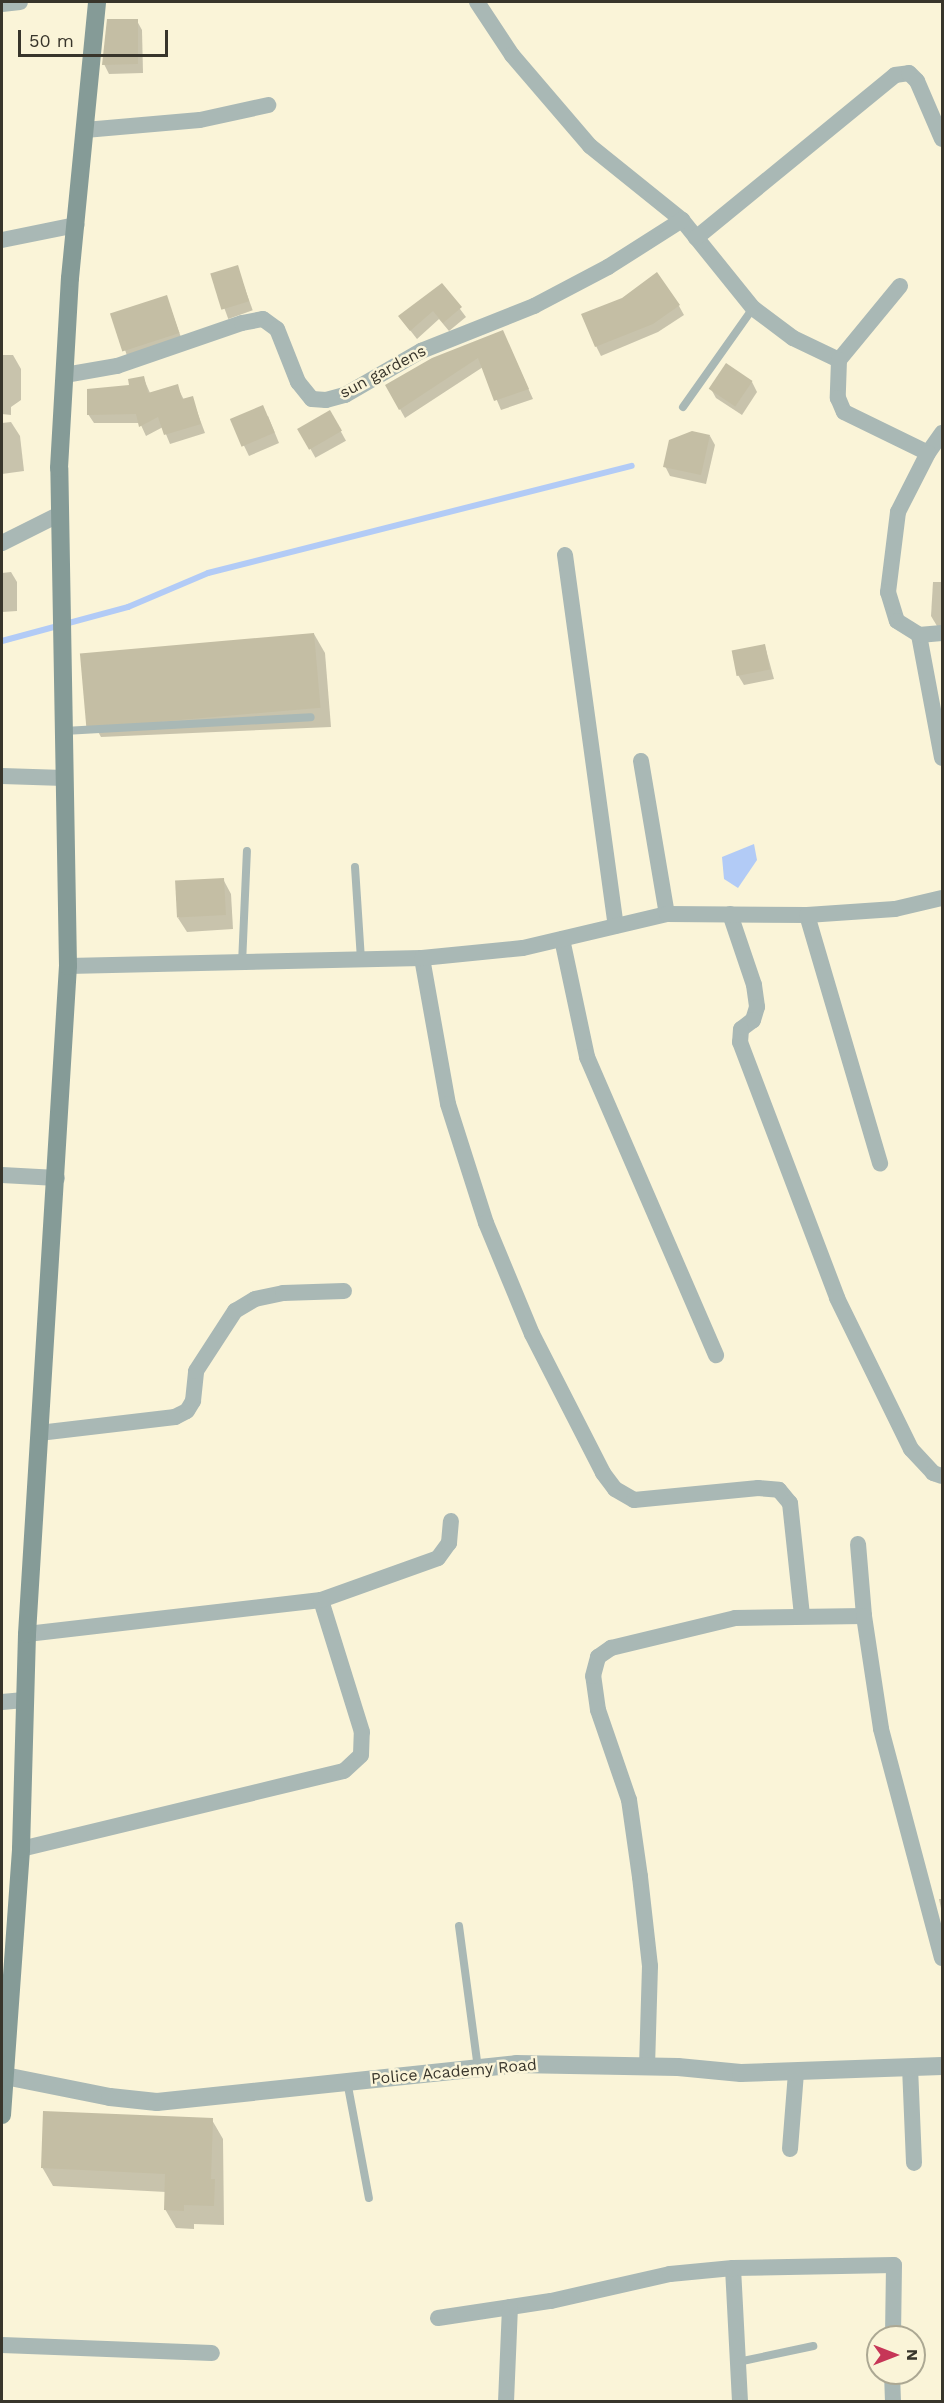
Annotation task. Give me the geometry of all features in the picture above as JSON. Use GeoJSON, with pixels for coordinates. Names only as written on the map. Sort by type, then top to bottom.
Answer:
{"type":"FeatureCollection","features":[{"type":"Feature","properties":{"kind":"main road"},"geometry":{"type":"LineString","coordinates":[[2,2115],[6,2003],[21,1849],[27,1634],[57,1178],[68,966],[58,515],[76,225],[97,2]]}},
{"type":"Feature","properties":{"kind":"street"},"geometry":{"type":"LineString","coordinates":[[2,4],[20,2]]}},
{"type":"Feature","properties":{"kind":"street"},"geometry":{"type":"LineString","coordinates":[[477,2],[512,55],[590,146],[682,220],[753,308],[793,338],[838,360]]}},
{"type":"Feature","properties":{"kind":"street"},"geometry":{"type":"LineString","coordinates":[[696,238],[895,75],[909,73],[917,81],[942,139]]}},
{"type":"Feature","properties":{"kind":"street"},"geometry":{"type":"LineString","coordinates":[[85,130],[181,123],[268,105]]}},
{"type":"Feature","properties":{"kind":"street","name":"sun gardens"},"geometry":{"type":"LineString","coordinates":[[65,375],[117,366],[242,322],[263,319],[277,329],[298,382],[312,399],[326,400],[345,395],[421,351],[534,306],[608,267],[682,220]]}},
{"type":"Feature","properties":{"kind":"street"},"geometry":{"type":"LineString","coordinates":[[2,240],[76,225]]}},
{"type":"Feature","properties":{"kind":"street"},"geometry":{"type":"LineString","coordinates":[[900,286],[838,360],[838,398],[844,412],[927,453]]}},
{"type":"Feature","properties":{"kind":"street"},"geometry":{"type":"LineString","coordinates":[[942,433],[927,453],[898,512],[888,592],[897,621],[919,635],[942,633]]}},
{"type":"Feature","properties":{"kind":"street"},"geometry":{"type":"LineString","coordinates":[[2,543],[58,515]]}},
{"type":"Feature","properties":{"kind":"street"},"geometry":{"type":"LineString","coordinates":[[565,555],[616,927]]}},
{"type":"Feature","properties":{"kind":"street"},"geometry":{"type":"LineString","coordinates":[[919,635],[942,758]]}},
{"type":"Feature","properties":{"kind":"street"},"geometry":{"type":"LineString","coordinates":[[641,761],[667,914]]}},
{"type":"Feature","properties":{"kind":"street"},"geometry":{"type":"LineString","coordinates":[[2,776],[64,778]]}},
{"type":"Feature","properties":{"kind":"street"},"geometry":{"type":"LineString","coordinates":[[68,966],[242,965],[422,958],[523,948],[667,914],[807,915],[896,909],[942,897]]}},
{"type":"Feature","properties":{"kind":"street"},"geometry":{"type":"LineString","coordinates":[[730,914],[754,985],[757,1007],[753,1020],[741,1029],[740,1042],[748,1064],[837,1298],[911,1449],[933,1473],[942,1476]]}},
{"type":"Feature","properties":{"kind":"street"},"geometry":{"type":"LineString","coordinates":[[807,915],[880,1164]]}},
{"type":"Feature","properties":{"kind":"street"},"geometry":{"type":"LineString","coordinates":[[562,939],[587,1057],[716,1355]]}},
{"type":"Feature","properties":{"kind":"street"},"geometry":{"type":"LineString","coordinates":[[422,958],[448,1104],[486,1223],[531,1334],[603,1473],[615,1489],[634,1500],[758,1488],[779,1490],[790,1503],[802,1615]]}},
{"type":"Feature","properties":{"kind":"street"},"geometry":{"type":"LineString","coordinates":[[2,1175],[57,1178]]}},
{"type":"Feature","properties":{"kind":"street"},"geometry":{"type":"LineString","coordinates":[[39,1433],[175,1417],[188,1411],[193,1401],[196,1371],[235,1311],[255,1299],[283,1293],[344,1291]]}},
{"type":"Feature","properties":{"kind":"street"},"geometry":{"type":"LineString","coordinates":[[27,1634],[321,1600],[438,1558],[449,1543],[451,1521]]}},
{"type":"Feature","properties":{"kind":"street"},"geometry":{"type":"LineString","coordinates":[[858,1544],[864,1616],[881,1730],[942,1958]]}},
{"type":"Feature","properties":{"kind":"street"},"geometry":{"type":"LineString","coordinates":[[21,1849],[344,1771],[361,1755],[362,1732],[321,1600]]}},
{"type":"Feature","properties":{"kind":"street"},"geometry":{"type":"LineString","coordinates":[[647,2067],[650,1966],[640,1877],[629,1800],[598,1710],[593,1676],[598,1657],[611,1648],[735,1618],[802,1615],[864,1616]]}},
{"type":"Feature","properties":{"kind":"street"},"geometry":{"type":"LineString","coordinates":[[2,1702],[24,1700]]}},
{"type":"Feature","properties":{"kind":"street","name":"Police Academy Road"},"geometry":{"type":"LineString","coordinates":[[5,2076],[110,2097],[157,2102],[516,2064],[647,2067],[741,2073],[942,2066]]}},
{"type":"Feature","properties":{"kind":"street"},"geometry":{"type":"LineString","coordinates":[[910,2067],[914,2163]]}},
{"type":"Feature","properties":{"kind":"street"},"geometry":{"type":"LineString","coordinates":[[790,2150],[796,2072]]}},
{"type":"Feature","properties":{"kind":"street"},"geometry":{"type":"LineString","coordinates":[[438,2318],[510,2307],[670,2274],[733,2268],[894,2265],[893,2325]]}},
{"type":"Feature","properties":{"kind":"street"},"geometry":{"type":"LineString","coordinates":[[733,2268],[740,2402]]}},
{"type":"Feature","properties":{"kind":"street"},"geometry":{"type":"LineString","coordinates":[[506,2402],[510,2307]]}},
{"type":"Feature","properties":{"kind":"street"},"geometry":{"type":"LineString","coordinates":[[2,2345],[212,2353]]}},
{"type":"Feature","properties":{"kind":"street"},"geometry":{"type":"LineString","coordinates":[[892,2385],[893,2402]]}},
{"type":"Feature","properties":{"kind":"lane"},"geometry":{"type":"LineString","coordinates":[[683,407],[753,308]]}},
{"type":"Feature","properties":{"kind":"lane"},"geometry":{"type":"LineString","coordinates":[[63,731],[311,717]]}},
{"type":"Feature","properties":{"kind":"lane"},"geometry":{"type":"LineString","coordinates":[[242,965],[247,851]]}},
{"type":"Feature","properties":{"kind":"lane"},"geometry":{"type":"LineString","coordinates":[[355,867],[361,960]]}},
{"type":"Feature","properties":{"kind":"lane"},"geometry":{"type":"LineString","coordinates":[[459,1926],[478,2068]]}},
{"type":"Feature","properties":{"kind":"lane"},"geometry":{"type":"LineString","coordinates":[[347,2081],[369,2198]]}},
{"type":"Feature","properties":{"kind":"lane"},"geometry":{"type":"LineString","coordinates":[[738,2362],[813,2346]]}},
{"type":"Feature","properties":{"kind":"water"},"geometry":{"type":"Polygon","coordinates":[[[754,844],[757,860],[738,888],[724,879],[722,857],[754,844]]]}},
{"type":"Feature","properties":{"kind":"building"},"geometry":{"type":"Polygon","coordinates":[[[107,19],[138,19],[138,64],[102,65],[107,19]]]}},
{"type":"Feature","properties":{"kind":"building"},"geometry":{"type":"Polygon","coordinates":[[[238,265],[249,301],[221,310],[210,273],[238,265]]]}},
{"type":"Feature","properties":{"kind":"building"},"geometry":{"type":"Polygon","coordinates":[[[657,272],[680,305],[653,324],[595,347],[581,314],[622,298],[657,272]]]}},
{"type":"Feature","properties":{"kind":"building"},"geometry":{"type":"Polygon","coordinates":[[[442,283],[462,307],[443,323],[433,311],[410,331],[398,316],[442,283]]]}},
{"type":"Feature","properties":{"kind":"building"},"geometry":{"type":"Polygon","coordinates":[[[167,295],[179,333],[122,352],[110,314],[167,295]]]}},
{"type":"Feature","properties":{"kind":"building"},"geometry":{"type":"Polygon","coordinates":[[[503,330],[529,389],[494,401],[478,358],[399,410],[385,385],[432,358],[503,330]]]}},
{"type":"Feature","properties":{"kind":"building"},"geometry":{"type":"Polygon","coordinates":[[[726,363],[753,381],[735,407],[709,389],[726,363]]]}},
{"type":"Feature","properties":{"kind":"building"},"geometry":{"type":"Polygon","coordinates":[[[144,376],[148,393],[178,384],[182,399],[193,396],[201,424],[164,435],[158,417],[139,427],[136,414],[87,415],[87,389],[129,385],[128,379],[144,376]]]}},
{"type":"Feature","properties":{"kind":"building"},"geometry":{"type":"Polygon","coordinates":[[[263,405],[275,433],[242,447],[230,419],[263,405]]]}},
{"type":"Feature","properties":{"kind":"building"},"geometry":{"type":"Polygon","coordinates":[[[330,410],[342,431],[309,450],[297,429],[330,410]]]}},
{"type":"Feature","properties":{"kind":"building"},"geometry":{"type":"Polygon","coordinates":[[[692,431],[710,435],[701,475],[663,467],[669,440],[692,431]]]}},
{"type":"Feature","properties":{"kind":"building"},"geometry":{"type":"Polygon","coordinates":[[[314,633],[321,708],[86,728],[80,653],[314,633]]]}},
{"type":"Feature","properties":{"kind":"building"},"geometry":{"type":"Polygon","coordinates":[[[765,644],[770,670],[737,676],[732,650],[765,644]]]}},
{"type":"Feature","properties":{"kind":"building"},"geometry":{"type":"Polygon","coordinates":[[[224,878],[226,915],[177,918],[175,881],[224,878]]]}},
{"type":"Feature","properties":{"kind":"building"},"geometry":{"type":"Polygon","coordinates":[[[43,2111],[213,2118],[211,2179],[215,2179],[214,2206],[184,2205],[184,2211],[164,2210],[165,2174],[41,2168],[43,2111]]]}},
{"type":"Feature","properties":{"kind":"waterway"},"geometry":{"type":"LineString","coordinates":[[2,641],[128,607],[208,573],[632,466]]}}]}
